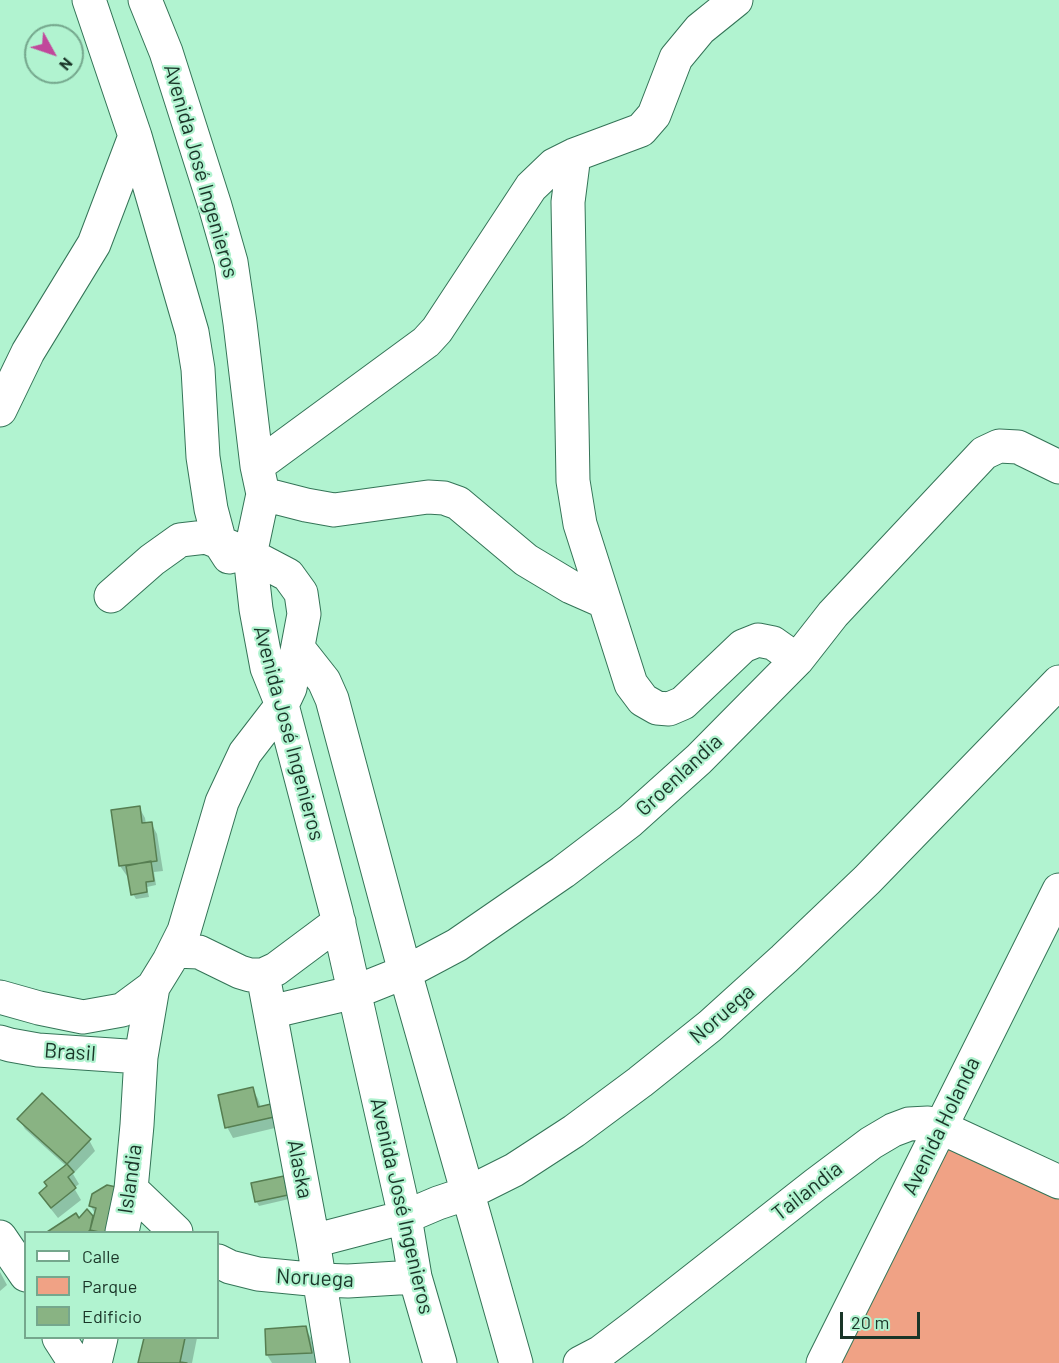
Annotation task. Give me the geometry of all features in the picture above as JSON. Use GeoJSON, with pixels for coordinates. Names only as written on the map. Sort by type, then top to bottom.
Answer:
{"type":"FeatureCollection","features":[{"type":"Feature","properties":{"kind":"street"},"geometry":{"type":"LineString","coordinates":[[89,0],[135,136],[192,332],[198,369],[203,457],[212,509],[235,549]]}},
{"type":"Feature","properties":{"kind":"street","name":"Avenida José Ingenieros"},"geometry":{"type":"LineString","coordinates":[[145,0],[173,74],[231,262],[260,480],[235,549],[254,597],[267,668],[282,705],[339,922],[405,1217],[415,1277],[440,1363]]}},
{"type":"Feature","properties":{"kind":"street"},"geometry":{"type":"LineString","coordinates":[[604,602],[526,560],[458,503],[444,498],[428,497],[334,510],[306,505],[260,480],[426,342],[437,330],[531,187],[554,165],[574,155],[641,130],[654,115],[676,58],[700,29],[736,0]]}},
{"type":"Feature","properties":{"kind":"street"},"geometry":{"type":"LineString","coordinates":[[0,410],[28,352],[94,244],[135,136]]}},
{"type":"Feature","properties":{"kind":"street"},"geometry":{"type":"LineString","coordinates":[[574,155],[568,201],[573,481],[580,524],[631,684],[643,700],[657,708],[669,709],[683,703],[743,646],[758,640],[773,643],[797,660]]}},
{"type":"Feature","properties":{"kind":"street","name":"Groenlandia"},"geometry":{"type":"LineString","coordinates":[[270,1012],[355,992],[405,972],[457,945],[563,872],[630,821],[699,759],[797,660],[833,614],[984,453],[999,446],[1018,447],[1059,467]]}},
{"type":"Feature","properties":{"kind":"street"},"geometry":{"type":"LineString","coordinates":[[0,997],[83,1017],[122,1010],[153,987],[184,931],[222,802],[245,753],[282,705],[290,688],[304,614],[301,593],[288,575],[206,537],[180,540],[152,560],[111,596]]}},
{"type":"Feature","properties":{"kind":"street"},"geometry":{"type":"LineString","coordinates":[[298,648],[324,681],[332,699],[405,972],[516,1363]]}},
{"type":"Feature","properties":{"kind":"street","name":"Noruega"},"geometry":{"type":"LineString","coordinates":[[313,1241],[405,1217],[468,1193],[514,1170],[574,1131],[640,1082],[710,1026],[867,880],[1059,682]]}},
{"type":"Feature","properties":{"kind":"street","name":"Avenida Holanda"},"geometry":{"type":"LineString","coordinates":[[824,1363],[940,1127],[1057,898]]}},
{"type":"Feature","properties":{"kind":"street"},"geometry":{"type":"LineString","coordinates":[[174,951],[199,952],[240,972],[263,975],[276,969],[339,922]]}},
{"type":"Feature","properties":{"kind":"street","name":"Alaska"},"geometry":{"type":"LineString","coordinates":[[263,975],[313,1241],[333,1363]]}},
{"type":"Feature","properties":{"kind":"street","name":"Islandia"},"geometry":{"type":"LineString","coordinates":[[122,1231],[130,1189],[137,1125],[141,1057],[153,987]]}},
{"type":"Feature","properties":{"kind":"street","name":"Brasil"},"geometry":{"type":"LineString","coordinates":[[0,1042],[10,1046],[38,1050],[141,1057]]}},
{"type":"Feature","properties":{"kind":"street","name":"Tailandia"},"geometry":{"type":"LineString","coordinates":[[580,1363],[601,1352],[815,1185],[871,1143],[893,1130],[909,1124],[928,1123],[1059,1182]]}},
{"type":"Feature","properties":{"kind":"street"},"geometry":{"type":"LineString","coordinates":[[130,1189],[174,1231]]}},
{"type":"Feature","properties":{"kind":"street"},"geometry":{"type":"LineString","coordinates":[[0,1237],[24,1272]]}},
{"type":"Feature","properties":{"kind":"street","name":"Noruega"},"geometry":{"type":"LineString","coordinates":[[219,1262],[230,1267],[258,1274],[320,1280],[348,1281],[415,1277]]}},
{"type":"Feature","properties":{"kind":"street"},"geometry":{"type":"LineString","coordinates":[[59,1339],[75,1363]]}},
{"type":"Feature","properties":{"kind":"street"},"geometry":{"type":"LineString","coordinates":[[95,1363],[100,1339]]}},
{"type":"Feature","properties":{"kind":"green space"},"geometry":{"type":"Polygon","coordinates":[[[940,1127],[1059,1182],[1059,1363],[823,1363],[940,1127]]]}},
{"type":"Feature","properties":{"kind":"building"},"geometry":{"type":"Polygon","coordinates":[[[140,806],[142,823],[152,822],[157,861],[119,866],[111,810],[140,806]]]}},
{"type":"Feature","properties":{"kind":"building"},"geometry":{"type":"Polygon","coordinates":[[[151,861],[154,881],[146,882],[147,892],[131,895],[126,866],[151,861]]]}},
{"type":"Feature","properties":{"kind":"building"},"geometry":{"type":"Polygon","coordinates":[[[253,1087],[258,1107],[271,1104],[274,1117],[225,1128],[218,1095],[253,1087]]]}},
{"type":"Feature","properties":{"kind":"building"},"geometry":{"type":"Polygon","coordinates":[[[42,1093],[91,1139],[67,1164],[17,1119],[42,1093]]]}},
{"type":"Feature","properties":{"kind":"building"},"geometry":{"type":"Polygon","coordinates":[[[67,1164],[74,1172],[68,1177],[76,1188],[51,1208],[39,1193],[47,1186],[44,1182],[67,1164]]]}},
{"type":"Feature","properties":{"kind":"building"},"geometry":{"type":"Polygon","coordinates":[[[284,1176],[288,1195],[255,1202],[251,1183],[284,1176]]]}},
{"type":"Feature","properties":{"kind":"building"},"geometry":{"type":"Polygon","coordinates":[[[107,1185],[121,1188],[109,1231],[90,1230],[96,1208],[89,1206],[92,1194],[107,1185]]]}},
{"type":"Feature","properties":{"kind":"building"},"geometry":{"type":"Polygon","coordinates":[[[87,1209],[93,1216],[89,1231],[49,1231],[76,1213],[79,1218],[87,1209]]]}},
{"type":"Feature","properties":{"kind":"building"},"geometry":{"type":"Polygon","coordinates":[[[306,1326],[312,1353],[266,1355],[265,1329],[306,1326]]]}},
{"type":"Feature","properties":{"kind":"building"},"geometry":{"type":"Polygon","coordinates":[[[144,1339],[185,1339],[180,1362],[187,1363],[138,1363],[144,1339]]]}}]}
